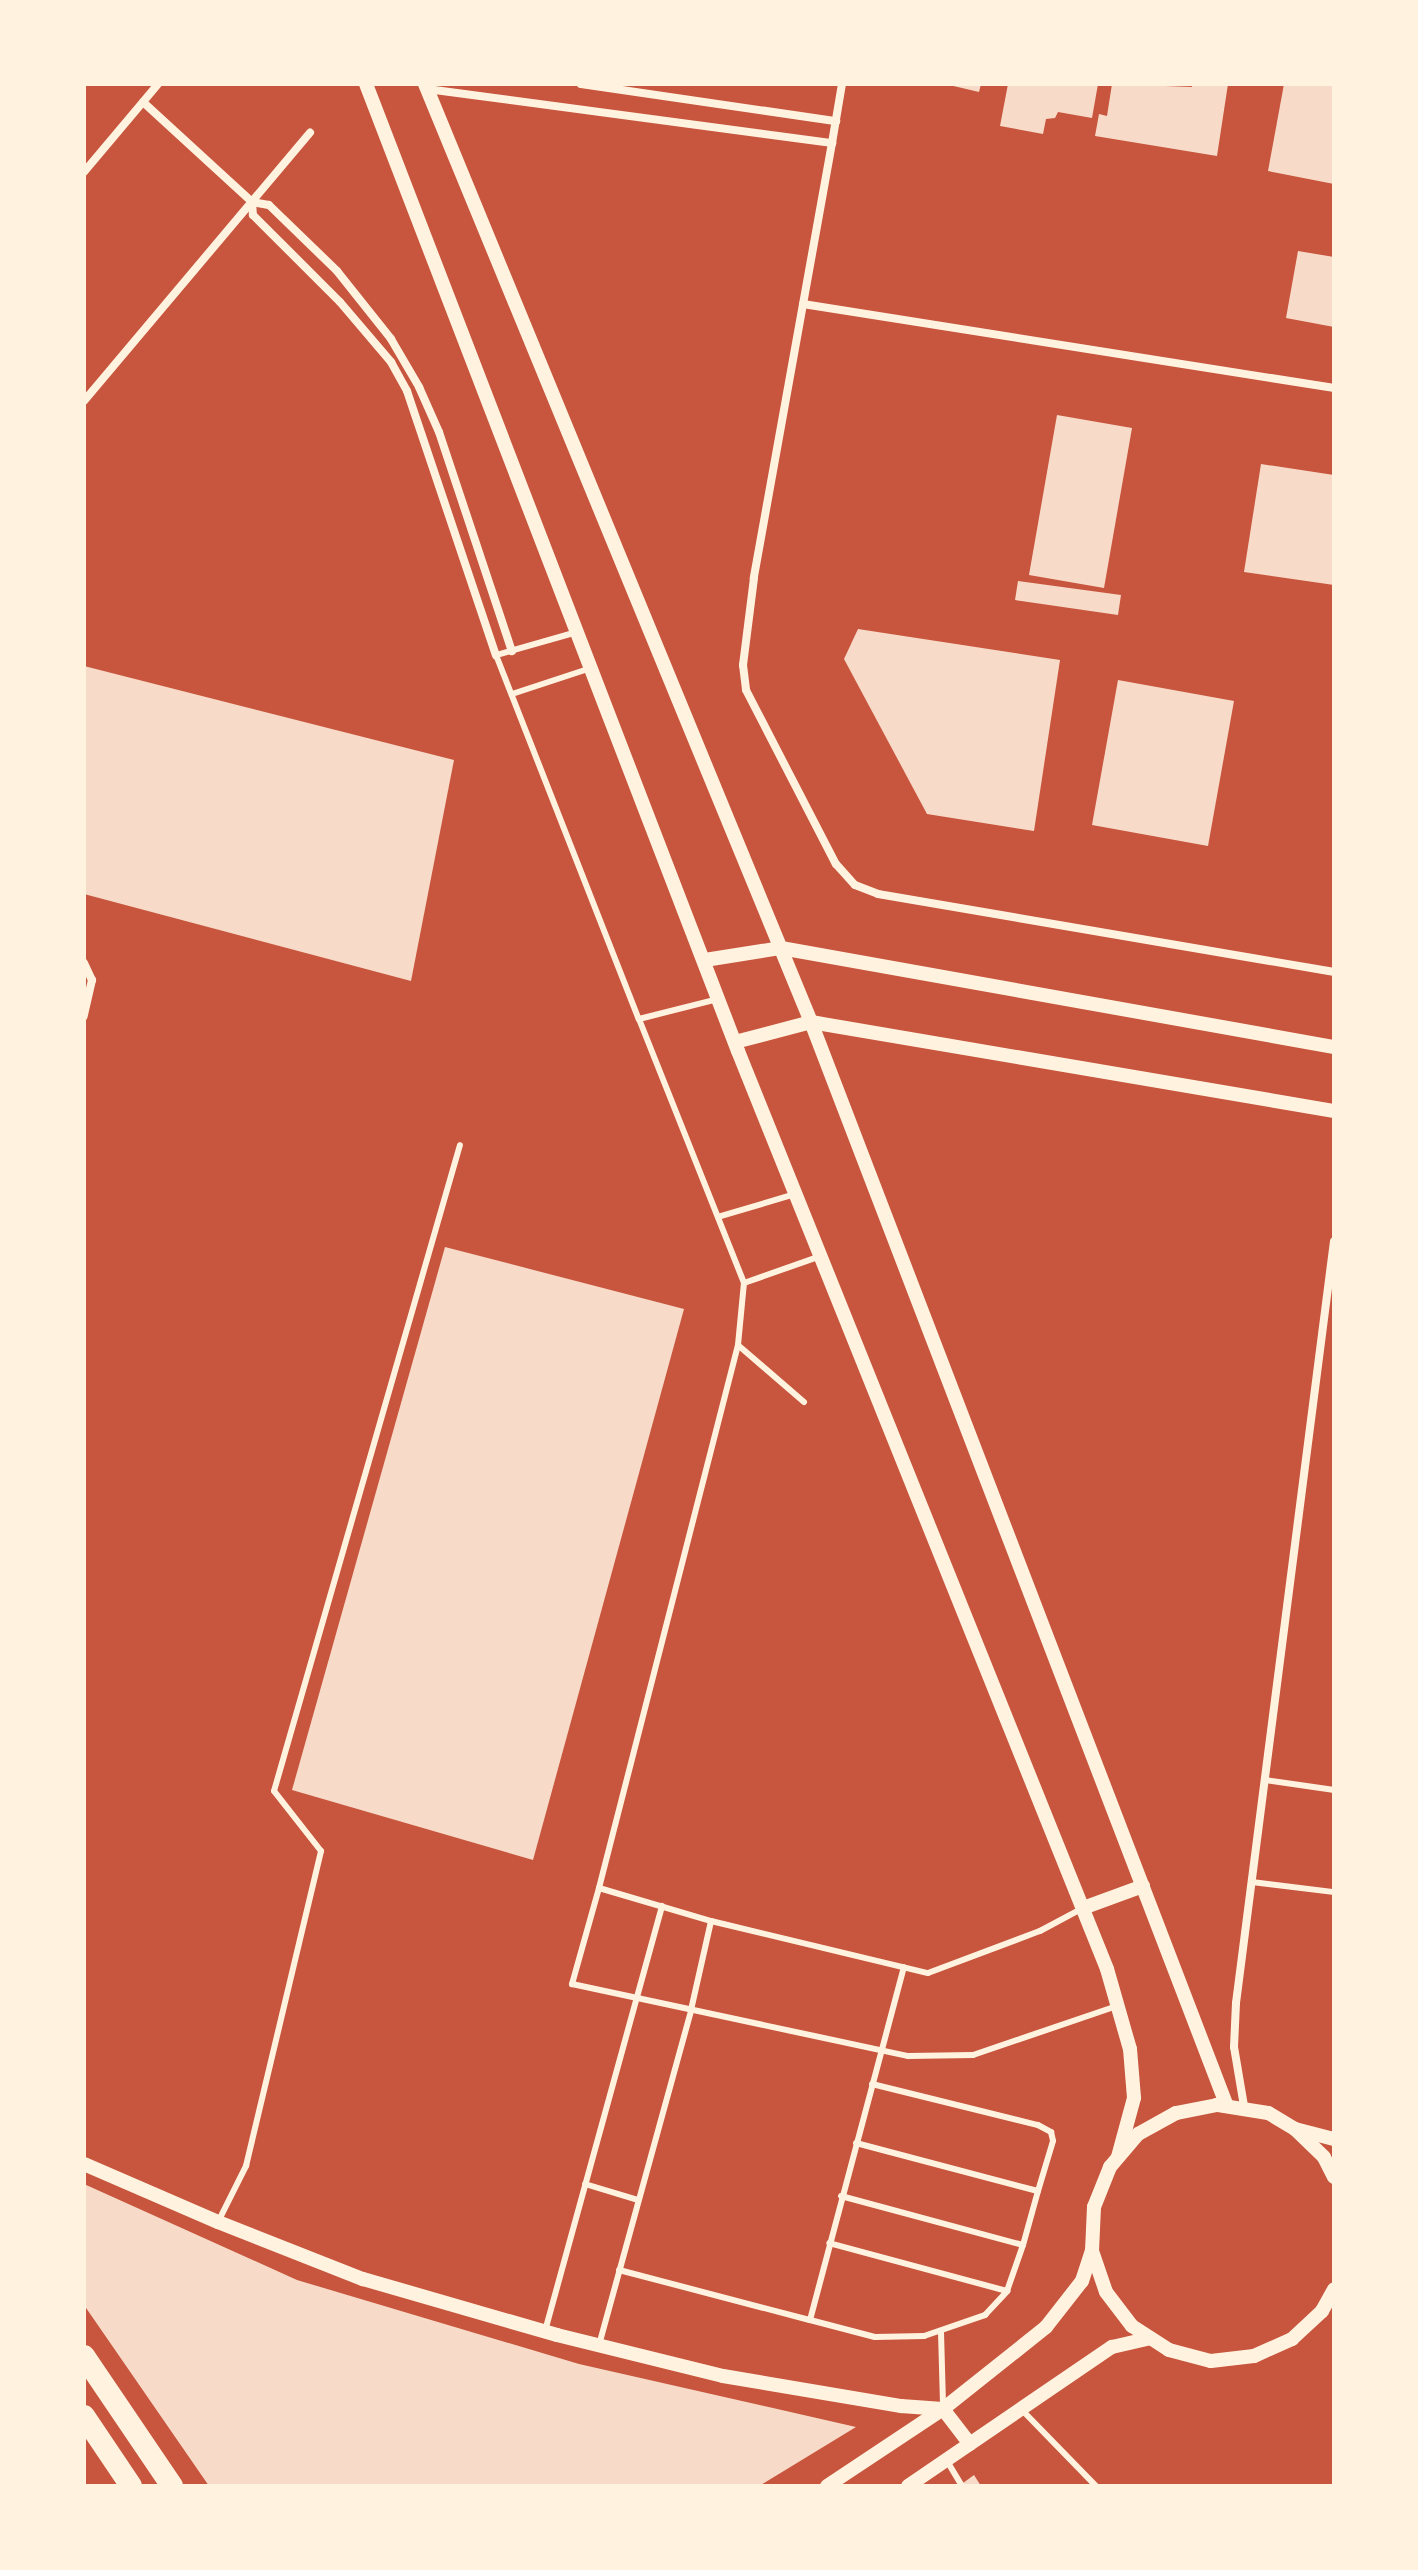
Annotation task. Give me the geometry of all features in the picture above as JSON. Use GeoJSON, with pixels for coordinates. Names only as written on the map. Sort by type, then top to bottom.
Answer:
{"type":"FeatureCollection","features":[{"type":"Feature","properties":{"kind":"highway"},"geometry":{"type":"LineString","coordinates":[[84,2356],[172,2486]]}},
{"type":"Feature","properties":{"kind":"highway"},"geometry":{"type":"LineString","coordinates":[[84,2416],[131,2486]]}},
{"type":"Feature","properties":{"kind":"street"},"geometry":{"type":"LineString","coordinates":[[84,172],[158,84]]}},
{"type":"Feature","properties":{"kind":"street"},"geometry":{"type":"LineString","coordinates":[[366,84],[718,999],[1083,1908],[1130,2049],[1134,2098],[1118,2157]]}},
{"type":"Feature","properties":{"kind":"street"},"geometry":{"type":"LineString","coordinates":[[581,84],[836,121]]}},
{"type":"Feature","properties":{"kind":"street"},"geometry":{"type":"LineString","coordinates":[[842,84],[754,578],[743,676],[746,690],[836,864],[855,885],[878,894],[1334,972]]}},
{"type":"Feature","properties":{"kind":"street"},"geometry":{"type":"LineString","coordinates":[[426,87],[832,143]]}},
{"type":"Feature","properties":{"kind":"street"},"geometry":{"type":"LineString","coordinates":[[426,87],[811,1022],[1227,2106]]}},
{"type":"Feature","properties":{"kind":"street"},"geometry":{"type":"LineString","coordinates":[[143,102],[252,202],[269,205],[337,271],[391,339],[419,387],[439,432],[512,651]]}},
{"type":"Feature","properties":{"kind":"street"},"geometry":{"type":"LineString","coordinates":[[84,401],[310,133]]}},
{"type":"Feature","properties":{"kind":"street"},"geometry":{"type":"LineString","coordinates":[[252,202],[253,215],[340,302],[391,362],[407,391],[496,655]]}},
{"type":"Feature","properties":{"kind":"street"},"geometry":{"type":"LineString","coordinates":[[803,304],[1334,388]]}},
{"type":"Feature","properties":{"kind":"street"},"geometry":{"type":"LineString","coordinates":[[705,960],[781,948],[1334,1047]]}},
{"type":"Feature","properties":{"kind":"street"},"geometry":{"type":"LineString","coordinates":[[84,963],[92,980],[84,1016]]}},
{"type":"Feature","properties":{"kind":"street"},"geometry":{"type":"LineString","coordinates":[[735,1042],[811,1022],[1334,1111]]}},
{"type":"Feature","properties":{"kind":"street"},"geometry":{"type":"LineString","coordinates":[[1244,2106],[1234,2047],[1252,1882],[1334,1241]]}},
{"type":"Feature","properties":{"kind":"street"},"geometry":{"type":"LineString","coordinates":[[1083,1908],[1143,1886]]}},
{"type":"Feature","properties":{"kind":"street"},"geometry":{"type":"LineString","coordinates":[[827,2486],[943,2409],[1046,2327],[1082,2281],[1092,2251],[1094,2207],[1110,2167],[1138,2134],[1176,2113],[1244,2106],[1268,2113],[1295,2129],[1324,2157],[1334,2177]]}},
{"type":"Feature","properties":{"kind":"street"},"geometry":{"type":"LineString","coordinates":[[1295,2129],[1334,2139]]}},
{"type":"Feature","properties":{"kind":"street"},"geometry":{"type":"LineString","coordinates":[[84,2164],[218,2222],[363,2279],[545,2331],[723,2376],[901,2406],[943,2409],[970,2444]]}},
{"type":"Feature","properties":{"kind":"street"},"geometry":{"type":"LineString","coordinates":[[1092,2251],[1106,2292],[1132,2326],[1169,2350],[1211,2361],[1254,2356],[1292,2339],[1322,2311],[1334,2289]]}},
{"type":"Feature","properties":{"kind":"street"},"geometry":{"type":"LineString","coordinates":[[908,2486],[1112,2347],[1150,2338]]}},
{"type":"Feature","properties":{"kind":"lane"},"geometry":{"type":"LineString","coordinates":[[577,632],[496,655],[744,1283],[738,1345],[572,1984],[908,2056],[973,2055],[1117,2006]]}},
{"type":"Feature","properties":{"kind":"lane"},"geometry":{"type":"LineString","coordinates":[[512,694],[591,668]]}},
{"type":"Feature","properties":{"kind":"lane"},"geometry":{"type":"LineString","coordinates":[[639,1019],[718,999]]}},
{"type":"Feature","properties":{"kind":"lane"},"geometry":{"type":"LineString","coordinates":[[218,2222],[246,2166],[321,1851],[274,1791],[460,1145]]}},
{"type":"Feature","properties":{"kind":"lane"},"geometry":{"type":"LineString","coordinates":[[718,1217],[796,1194]]}},
{"type":"Feature","properties":{"kind":"lane"},"geometry":{"type":"LineString","coordinates":[[744,1283],[822,1256]]}},
{"type":"Feature","properties":{"kind":"lane"},"geometry":{"type":"LineString","coordinates":[[738,1345],[804,1402]]}},
{"type":"Feature","properties":{"kind":"lane"},"geometry":{"type":"LineString","coordinates":[[1265,1780],[1334,1790]]}},
{"type":"Feature","properties":{"kind":"lane"},"geometry":{"type":"LineString","coordinates":[[1252,1882],[1334,1892]]}},
{"type":"Feature","properties":{"kind":"lane"},"geometry":{"type":"LineString","coordinates":[[599,1888],[711,1921],[928,1973],[1040,1931],[1083,1908]]}},
{"type":"Feature","properties":{"kind":"lane"},"geometry":{"type":"LineString","coordinates":[[545,2331],[662,1906]]}},
{"type":"Feature","properties":{"kind":"lane"},"geometry":{"type":"LineString","coordinates":[[599,2345],[691,2010],[711,1921]]}},
{"type":"Feature","properties":{"kind":"lane"},"geometry":{"type":"LineString","coordinates":[[810,2320],[904,1967]]}},
{"type":"Feature","properties":{"kind":"lane"},"geometry":{"type":"LineString","coordinates":[[619,2270],[875,2337],[905,2338],[941,2332],[985,2315],[1007,2291],[1053,2141],[1051,2132],[1038,2125],[872,2084]]}},
{"type":"Feature","properties":{"kind":"lane"},"geometry":{"type":"LineString","coordinates":[[856,2143],[1038,2191]]}},
{"type":"Feature","properties":{"kind":"lane"},"geometry":{"type":"LineString","coordinates":[[585,2184],[638,2200]]}},
{"type":"Feature","properties":{"kind":"lane"},"geometry":{"type":"LineString","coordinates":[[841,2196],[1023,2245]]}},
{"type":"Feature","properties":{"kind":"lane"},"geometry":{"type":"LineString","coordinates":[[829,2243],[1007,2291]]}},
{"type":"Feature","properties":{"kind":"lane"},"geometry":{"type":"LineString","coordinates":[[941,2332],[943,2409]]}},
{"type":"Feature","properties":{"kind":"lane"},"geometry":{"type":"LineString","coordinates":[[1021,2409],[1096,2486]]}},
{"type":"Feature","properties":{"kind":"lane"},"geometry":{"type":"LineString","coordinates":[[946,2460],[962,2486]]}},
{"type":"Feature","properties":{"kind":"building"},"geometry":{"type":"Polygon","coordinates":[[[945,84],[981,84],[979,92],[945,84]]]}},
{"type":"Feature","properties":{"kind":"building"},"geometry":{"type":"Polygon","coordinates":[[[1008,84],[1098,84],[1092,118],[1058,112],[1055,118],[1046,119],[1043,134],[1000,126],[1008,84]]]}},
{"type":"Feature","properties":{"kind":"building"},"geometry":{"type":"Polygon","coordinates":[[[1112,84],[1192,87],[1192,84],[1228,84],[1217,156],[1095,136],[1099,114],[1107,116],[1112,84]]]}},
{"type":"Feature","properties":{"kind":"building"},"geometry":{"type":"Polygon","coordinates":[[[1284,84],[1334,84],[1334,184],[1268,171],[1284,84]]]}},
{"type":"Feature","properties":{"kind":"building"},"geometry":{"type":"Polygon","coordinates":[[[1298,251],[1334,257],[1334,327],[1286,318],[1298,251]]]}},
{"type":"Feature","properties":{"kind":"building"},"geometry":{"type":"Polygon","coordinates":[[[1057,415],[1132,428],[1104,588],[1029,575],[1057,415]]]}},
{"type":"Feature","properties":{"kind":"building"},"geometry":{"type":"Polygon","coordinates":[[[1261,464],[1334,475],[1334,585],[1244,572],[1261,464]]]}},
{"type":"Feature","properties":{"kind":"building"},"geometry":{"type":"Polygon","coordinates":[[[1018,581],[1121,595],[1118,615],[1015,600],[1018,581]]]}},
{"type":"Feature","properties":{"kind":"building"},"geometry":{"type":"Polygon","coordinates":[[[858,629],[1060,660],[1034,831],[927,814],[844,659],[858,629]]]}},
{"type":"Feature","properties":{"kind":"building"},"geometry":{"type":"Polygon","coordinates":[[[84,666],[454,760],[411,981],[84,894],[84,666]]]}},
{"type":"Feature","properties":{"kind":"building"},"geometry":{"type":"Polygon","coordinates":[[[1118,680],[1234,701],[1208,846],[1092,825],[1118,680]]]}},
{"type":"Feature","properties":{"kind":"building"},"geometry":{"type":"Polygon","coordinates":[[[445,1247],[684,1309],[533,1860],[292,1790],[445,1247]]]}},
{"type":"Feature","properties":{"kind":"building"},"geometry":{"type":"Polygon","coordinates":[[[84,2184],[297,2280],[579,2364],[856,2427],[759,2486],[209,2486],[84,2305],[84,2184]]]}},
{"type":"Feature","properties":{"kind":"building"},"geometry":{"type":"Polygon","coordinates":[[[974,2475],[981,2486],[959,2486],[974,2475]]]}}]}
